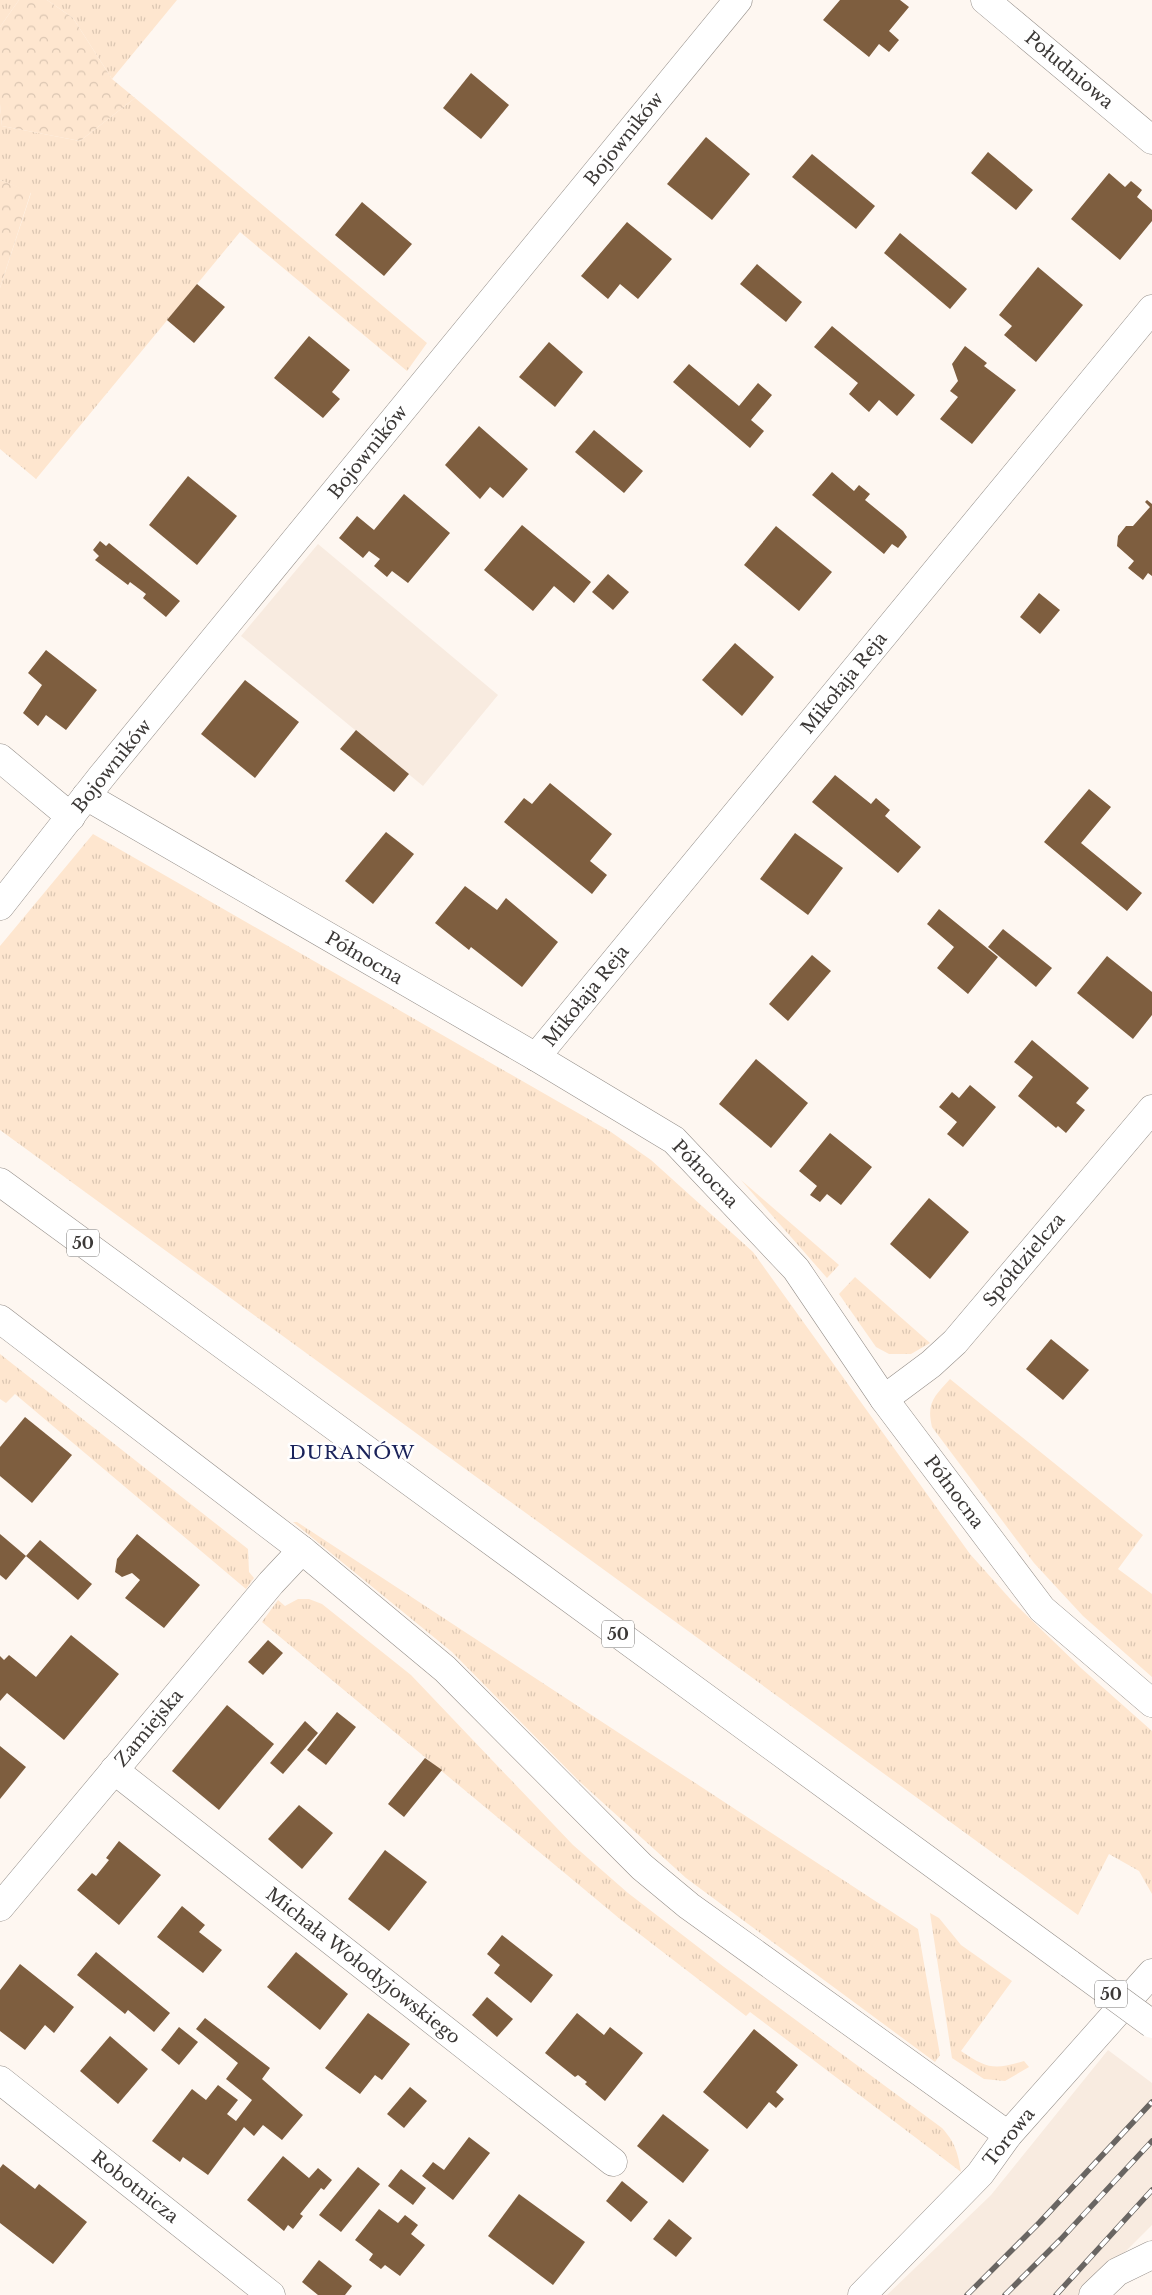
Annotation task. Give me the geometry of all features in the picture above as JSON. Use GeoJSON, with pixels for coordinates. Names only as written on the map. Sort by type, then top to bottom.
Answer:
{"type":"FeatureCollection","features":[{"type":"Feature","properties":{"kind":"street","name":"Bojowników"},"geometry":{"type":"LineString","coordinates":[[0,906],[78,806],[738,0]]}},
{"type":"Feature","properties":{"kind":"street","name":"Południowa"},"geometry":{"type":"LineString","coordinates":[[985,0],[1152,140]]}},
{"type":"Feature","properties":{"kind":"street","name":"Mikołaja Reja"},"geometry":{"type":"LineString","coordinates":[[536,1057],[1152,309]]}},
{"type":"Feature","properties":{"kind":"street","name":"Północna"},"geometry":{"type":"LineString","coordinates":[[0,758],[78,806],[536,1057],[674,1140],[796,1269],[884,1399],[1042,1609],[1152,1703]]}},
{"type":"Feature","properties":{"kind":"street","name":"Spółdzielcza"},"geometry":{"type":"LineString","coordinates":[[884,1399],[931,1364],[955,1342],[1152,1109]]}},
{"type":"Feature","properties":{"kind":"street","name":"50"},"geometry":{"type":"LineString","coordinates":[[0,1182],[1152,2024]]}},
{"type":"Feature","properties":{"kind":"street"},"geometry":{"type":"LineString","coordinates":[[0,1319],[302,1550],[445,1669],[642,1867],[689,1906],[1008,2135]]}},
{"type":"Feature","properties":{"kind":"street","name":"Zamiejska"},"geometry":{"type":"LineString","coordinates":[[0,1907],[265,1590],[302,1550]]}},
{"type":"Feature","properties":{"kind":"street","name":"Michała Wołodyjowskiego"},"geometry":{"type":"LineString","coordinates":[[114,1770],[613,2162]]}},
{"type":"Feature","properties":{"kind":"street","name":"Torowa"},"geometry":{"type":"LineString","coordinates":[[862,2295],[980,2174],[1008,2135],[1152,1973]]}},
{"type":"Feature","properties":{"kind":"street","name":"Robotnicza"},"geometry":{"type":"LineString","coordinates":[[0,2080],[271,2295]]}},
{"type":"Feature","properties":{"kind":"street"},"geometry":{"type":"LineString","coordinates":[[1093,2295],[1117,2272],[1152,2255]]}},
{"type":"Feature","properties":{"kind":"shaded area"},"geometry":{"type":"Polygon","coordinates":[[[318,544],[498,695],[423,786],[241,636],[318,544]]]}},
{"type":"Feature","properties":{"kind":"shaded area"},"geometry":{"type":"Polygon","coordinates":[[[1108,2050],[1152,2083],[1152,2225],[1082,2295],[887,2295],[991,2195],[1108,2050]]]}},
{"type":"Feature","properties":{"kind":"green space"},"geometry":{"type":"Polygon","coordinates":[[[0,0],[19,0],[0,27],[0,0]]]}},
{"type":"Feature","properties":{"kind":"green space"},"geometry":{"type":"Polygon","coordinates":[[[19,0],[47,0],[73,18],[112,79],[135,98],[80,141],[2,126],[0,104],[0,27],[19,0]]]}},
{"type":"Feature","properties":{"kind":"green space"},"geometry":{"type":"Polygon","coordinates":[[[47,0],[177,0],[112,79],[73,18],[47,0]]]}},
{"type":"Feature","properties":{"kind":"green space"},"geometry":{"type":"Polygon","coordinates":[[[135,98],[427,343],[407,371],[240,232],[36,479],[0,449],[0,288],[31,193],[0,180],[0,104],[2,126],[80,141],[135,98]]]}},
{"type":"Feature","properties":{"kind":"green space"},"geometry":{"type":"Polygon","coordinates":[[[0,180],[31,192],[0,288],[0,180]]]}},
{"type":"Feature","properties":{"kind":"green space"},"geometry":{"type":"Polygon","coordinates":[[[93,834],[611,1132],[651,1160],[753,1252],[970,1554],[1012,1601],[1081,1668],[1152,1731],[1152,1894],[1139,1871],[1109,1854],[1078,1915],[0,1130],[0,946],[93,834]]]}},
{"type":"Feature","properties":{"kind":"green space"},"geometry":{"type":"Polygon","coordinates":[[[741,1180],[839,1265],[827,1278],[741,1180]]]}},
{"type":"Feature","properties":{"kind":"green space"},"geometry":{"type":"Polygon","coordinates":[[[855,1277],[930,1343],[911,1354],[889,1354],[876,1347],[839,1294],[855,1277]]]}},
{"type":"Feature","properties":{"kind":"green space"},"geometry":{"type":"Polygon","coordinates":[[[0,1354],[248,1549],[249,1572],[254,1578],[246,1589],[15,1394],[6,1403],[0,1399],[0,1354]]]}},
{"type":"Feature","properties":{"kind":"green space"},"geometry":{"type":"Polygon","coordinates":[[[950,1379],[1143,1535],[1118,1569],[1152,1594],[1152,1677],[1083,1616],[1034,1563],[932,1427],[930,1418],[931,1405],[936,1395],[950,1379]]]}},
{"type":"Feature","properties":{"kind":"green space"},"geometry":{"type":"Polygon","coordinates":[[[293,1522],[297,1522],[918,1929],[940,2055],[935,2062],[686,1878],[580,1782],[452,1652],[293,1522]]]}},
{"type":"Feature","properties":{"kind":"green space"},"geometry":{"type":"Polygon","coordinates":[[[298,1599],[309,1599],[322,1604],[411,1675],[573,1845],[628,1893],[724,1967],[942,2128],[955,2148],[961,2172],[750,2012],[746,2016],[620,1919],[262,1622],[278,1600],[285,1606],[298,1599]]]}},
{"type":"Feature","properties":{"kind":"green space"},"geometry":{"type":"Polygon","coordinates":[[[930,1913],[939,1918],[961,1945],[1012,1981],[961,2051],[991,2066],[1006,2066],[1024,2061],[1029,2067],[1005,2081],[984,2079],[952,2058],[930,1913]]]}},
{"type":"Feature","properties":{"kind":"building"},"geometry":{"type":"Polygon","coordinates":[[[840,0],[900,0],[909,7],[889,31],[899,40],[889,52],[879,44],[869,57],[823,20],[840,0]]]}},
{"type":"Feature","properties":{"kind":"building"},"geometry":{"type":"Polygon","coordinates":[[[471,73],[509,105],[481,139],[443,108],[471,73]]]}},
{"type":"Feature","properties":{"kind":"building"},"geometry":{"type":"Polygon","coordinates":[[[706,137],[750,174],[712,220],[667,184],[706,137]]]}},
{"type":"Feature","properties":{"kind":"building"},"geometry":{"type":"Polygon","coordinates":[[[988,152],[1033,190],[1016,210],[971,173],[988,152]]]}},
{"type":"Feature","properties":{"kind":"building"},"geometry":{"type":"Polygon","coordinates":[[[812,154],[875,206],[856,229],[792,177],[812,154]]]}},
{"type":"Feature","properties":{"kind":"building"},"geometry":{"type":"Polygon","coordinates":[[[1109,173],[1125,187],[1131,181],[1142,190],[1137,197],[1152,210],[1152,221],[1120,260],[1071,219],[1109,173]]]}},
{"type":"Feature","properties":{"kind":"building"},"geometry":{"type":"Polygon","coordinates":[[[362,202],[412,244],[384,276],[335,235],[362,202]]]}},
{"type":"Feature","properties":{"kind":"building"},"geometry":{"type":"Polygon","coordinates":[[[627,222],[672,259],[638,299],[620,284],[608,299],[581,276],[627,222]]]}},
{"type":"Feature","properties":{"kind":"building"},"geometry":{"type":"Polygon","coordinates":[[[900,233],[967,289],[950,309],[884,253],[900,233]]]}},
{"type":"Feature","properties":{"kind":"building"},"geometry":{"type":"Polygon","coordinates":[[[757,264],[802,302],[786,322],[740,284],[757,264]]]}},
{"type":"Feature","properties":{"kind":"building"},"geometry":{"type":"Polygon","coordinates":[[[1038,267],[1083,305],[1036,362],[1004,335],[1012,326],[999,315],[1038,267]]]}},
{"type":"Feature","properties":{"kind":"building"},"geometry":{"type":"Polygon","coordinates":[[[197,284],[225,307],[194,343],[167,320],[197,284]]]}},
{"type":"Feature","properties":{"kind":"building"},"geometry":{"type":"Polygon","coordinates":[[[832,326],[915,395],[897,416],[879,400],[869,412],[849,394],[858,383],[814,347],[832,326]]]}},
{"type":"Feature","properties":{"kind":"building"},"geometry":{"type":"Polygon","coordinates":[[[309,336],[350,370],[332,392],[340,399],[323,418],[274,378],[309,336]]]}},
{"type":"Feature","properties":{"kind":"building"},"geometry":{"type":"Polygon","coordinates":[[[549,342],[583,372],[555,407],[519,377],[549,342]]]}},
{"type":"Feature","properties":{"kind":"building"},"geometry":{"type":"Polygon","coordinates":[[[965,346],[987,363],[984,366],[1016,390],[972,444],[940,419],[958,397],[950,391],[958,381],[952,364],[965,346]]]}},
{"type":"Feature","properties":{"kind":"building"},"geometry":{"type":"Polygon","coordinates":[[[689,364],[739,406],[758,383],[772,395],[751,420],[764,431],[750,448],[673,382],[689,364]]]}},
{"type":"Feature","properties":{"kind":"building"},"geometry":{"type":"Polygon","coordinates":[[[479,426],[528,469],[503,498],[490,487],[480,499],[445,465],[479,426]]]}},
{"type":"Feature","properties":{"kind":"building"},"geometry":{"type":"Polygon","coordinates":[[[594,430],[643,471],[624,493],[575,452],[594,430]]]}},
{"type":"Feature","properties":{"kind":"building"},"geometry":{"type":"Polygon","coordinates":[[[832,472],[854,491],[859,485],[870,494],[865,500],[903,531],[907,537],[898,548],[892,544],[884,554],[812,495],[832,472]]]}},
{"type":"Feature","properties":{"kind":"building"},"geometry":{"type":"Polygon","coordinates":[[[188,476],[237,516],[197,565],[149,525],[188,476]]]}},
{"type":"Feature","properties":{"kind":"building"},"geometry":{"type":"Polygon","coordinates":[[[404,494],[450,533],[408,583],[392,571],[387,577],[374,566],[380,559],[369,551],[363,558],[339,538],[357,516],[374,530],[404,494]]]}},
{"type":"Feature","properties":{"kind":"building"},"geometry":{"type":"Polygon","coordinates":[[[1147,500],[1152,504],[1152,576],[1148,573],[1143,580],[1128,568],[1134,561],[1117,546],[1118,536],[1126,526],[1133,526],[1150,507],[1145,502],[1147,500]]]}},
{"type":"Feature","properties":{"kind":"building"},"geometry":{"type":"Polygon","coordinates":[[[522,525],[591,582],[574,603],[554,586],[533,611],[484,570],[522,525]]]}},
{"type":"Feature","properties":{"kind":"building"},"geometry":{"type":"Polygon","coordinates":[[[776,526],[832,572],[799,611],[744,565],[776,526]]]}},
{"type":"Feature","properties":{"kind":"building"},"geometry":{"type":"Polygon","coordinates":[[[100,541],[106,546],[109,543],[180,601],[166,617],[143,598],[146,594],[130,582],[128,585],[95,560],[99,556],[93,550],[100,541]]]}},
{"type":"Feature","properties":{"kind":"building"},"geometry":{"type":"Polygon","coordinates":[[[608,574],[629,592],[613,610],[592,592],[608,574]]]}},
{"type":"Feature","properties":{"kind":"building"},"geometry":{"type":"Polygon","coordinates":[[[1039,593],[1060,610],[1040,634],[1020,617],[1039,593]]]}},
{"type":"Feature","properties":{"kind":"building"},"geometry":{"type":"Polygon","coordinates":[[[735,643],[774,677],[742,716],[702,680],[735,643]]]}},
{"type":"Feature","properties":{"kind":"building"},"geometry":{"type":"Polygon","coordinates":[[[46,650],[97,690],[66,730],[46,715],[38,726],[23,713],[42,685],[28,673],[46,650]]]}},
{"type":"Feature","properties":{"kind":"building"},"geometry":{"type":"Polygon","coordinates":[[[245,680],[299,722],[255,778],[201,734],[245,680]]]}},
{"type":"Feature","properties":{"kind":"building"},"geometry":{"type":"Polygon","coordinates":[[[356,730],[409,774],[394,792],[340,749],[356,730]]]}},
{"type":"Feature","properties":{"kind":"building"},"geometry":{"type":"Polygon","coordinates":[[[835,775],[871,804],[876,798],[890,810],[885,816],[921,847],[898,873],[812,802],[835,775]]]}},
{"type":"Feature","properties":{"kind":"building"},"geometry":{"type":"Polygon","coordinates":[[[550,783],[612,834],[590,861],[607,875],[592,894],[504,822],[524,798],[532,804],[550,783]]]}},
{"type":"Feature","properties":{"kind":"building"},"geometry":{"type":"Polygon","coordinates":[[[1089,789],[1111,807],[1081,843],[1142,893],[1127,911],[1044,842],[1089,789]]]}},
{"type":"Feature","properties":{"kind":"building"},"geometry":{"type":"Polygon","coordinates":[[[386,832],[414,854],[373,904],[345,881],[386,832]]]}},
{"type":"Feature","properties":{"kind":"building"},"geometry":{"type":"Polygon","coordinates":[[[795,833],[843,868],[808,915],[760,879],[795,833]]]}},
{"type":"Feature","properties":{"kind":"building"},"geometry":{"type":"Polygon","coordinates":[[[465,886],[497,910],[506,898],[558,942],[522,987],[471,947],[469,950],[435,923],[465,886]]]}},
{"type":"Feature","properties":{"kind":"building"},"geometry":{"type":"Polygon","coordinates":[[[939,909],[998,957],[968,994],[937,968],[954,947],[927,924],[939,909]]]}},
{"type":"Feature","properties":{"kind":"building"},"geometry":{"type":"Polygon","coordinates":[[[1003,929],[1052,968],[1036,987],[988,947],[1003,929]]]}},
{"type":"Feature","properties":{"kind":"building"},"geometry":{"type":"Polygon","coordinates":[[[812,955],[831,971],[788,1021],[769,1004],[812,955]]]}},
{"type":"Feature","properties":{"kind":"building"},"geometry":{"type":"Polygon","coordinates":[[[1107,956],[1152,992],[1152,1015],[1133,1039],[1077,993],[1107,956]]]}},
{"type":"Feature","properties":{"kind":"building"},"geometry":{"type":"Polygon","coordinates":[[[1032,1040],[1089,1088],[1076,1103],[1085,1110],[1066,1133],[1058,1126],[1056,1128],[1018,1096],[1033,1077],[1014,1062],[1032,1040]]]}},
{"type":"Feature","properties":{"kind":"building"},"geometry":{"type":"Polygon","coordinates":[[[756,1059],[808,1103],[771,1148],[719,1104],[756,1059]]]}},
{"type":"Feature","properties":{"kind":"building"},"geometry":{"type":"Polygon","coordinates":[[[970,1085],[996,1107],[963,1147],[947,1134],[957,1122],[939,1107],[952,1092],[959,1098],[970,1085]]]}},
{"type":"Feature","properties":{"kind":"building"},"geometry":{"type":"Polygon","coordinates":[[[830,1133],[872,1167],[841,1205],[827,1194],[820,1202],[810,1195],[817,1186],[799,1171],[830,1133]]]}},
{"type":"Feature","properties":{"kind":"building"},"geometry":{"type":"Polygon","coordinates":[[[929,1198],[969,1232],[930,1279],[890,1244],[929,1198]]]}},
{"type":"Feature","properties":{"kind":"building"},"geometry":{"type":"Polygon","coordinates":[[[1051,1339],[1089,1370],[1063,1400],[1026,1369],[1051,1339]]]}},
{"type":"Feature","properties":{"kind":"building"},"geometry":{"type":"Polygon","coordinates":[[[25,1417],[72,1455],[32,1503],[0,1476],[0,1447],[25,1417]]]}},
{"type":"Feature","properties":{"kind":"building"},"geometry":{"type":"Polygon","coordinates":[[[0,1534],[26,1556],[6,1580],[0,1575],[0,1534]]]}},
{"type":"Feature","properties":{"kind":"building"},"geometry":{"type":"Polygon","coordinates":[[[137,1534],[200,1585],[164,1628],[125,1598],[140,1580],[132,1573],[122,1577],[115,1572],[117,1559],[137,1534]]]}},
{"type":"Feature","properties":{"kind":"building"},"geometry":{"type":"Polygon","coordinates":[[[40,1540],[92,1584],[78,1600],[26,1556],[40,1540]]]}},
{"type":"Feature","properties":{"kind":"building"},"geometry":{"type":"Polygon","coordinates":[[[71,1635],[119,1674],[64,1740],[7,1693],[0,1701],[0,1656],[4,1660],[9,1655],[36,1677],[71,1635]]]}},
{"type":"Feature","properties":{"kind":"building"},"geometry":{"type":"Polygon","coordinates":[[[268,1640],[283,1653],[263,1675],[248,1662],[268,1640]]]}},
{"type":"Feature","properties":{"kind":"building"},"geometry":{"type":"Polygon","coordinates":[[[227,1705],[274,1744],[219,1810],[172,1771],[227,1705]]]}},
{"type":"Feature","properties":{"kind":"building"},"geometry":{"type":"Polygon","coordinates":[[[337,1712],[356,1727],[326,1765],[307,1750],[337,1712]]]}},
{"type":"Feature","properties":{"kind":"building"},"geometry":{"type":"Polygon","coordinates":[[[305,1721],[318,1733],[283,1774],[270,1763],[305,1721]]]}},
{"type":"Feature","properties":{"kind":"building"},"geometry":{"type":"Polygon","coordinates":[[[0,1746],[26,1767],[0,1799],[0,1746]]]}},
{"type":"Feature","properties":{"kind":"building"},"geometry":{"type":"Polygon","coordinates":[[[425,1758],[442,1770],[404,1817],[388,1804],[425,1758]]]}},
{"type":"Feature","properties":{"kind":"building"},"geometry":{"type":"Polygon","coordinates":[[[299,1805],[333,1833],[302,1869],[268,1839],[299,1805]]]}},
{"type":"Feature","properties":{"kind":"building"},"geometry":{"type":"Polygon","coordinates":[[[119,1841],[161,1875],[119,1925],[77,1890],[92,1873],[96,1876],[109,1860],[106,1858],[119,1841]]]}},
{"type":"Feature","properties":{"kind":"building"},"geometry":{"type":"Polygon","coordinates":[[[385,1850],[427,1882],[389,1931],[348,1899],[385,1850]]]}},
{"type":"Feature","properties":{"kind":"building"},"geometry":{"type":"Polygon","coordinates":[[[182,1906],[205,1925],[199,1932],[222,1950],[203,1973],[157,1937],[182,1906]]]}},
{"type":"Feature","properties":{"kind":"building"},"geometry":{"type":"Polygon","coordinates":[[[502,1935],[553,1975],[531,2003],[494,1973],[500,1965],[487,1954],[502,1935]]]}},
{"type":"Feature","properties":{"kind":"building"},"geometry":{"type":"Polygon","coordinates":[[[96,1952],[170,2013],[154,2032],[128,2010],[125,2014],[77,1975],[96,1952]]]}},
{"type":"Feature","properties":{"kind":"building"},"geometry":{"type":"Polygon","coordinates":[[[296,1952],[348,1994],[320,2030],[267,1987],[296,1952]]]}},
{"type":"Feature","properties":{"kind":"building"},"geometry":{"type":"Polygon","coordinates":[[[20,1964],[74,2007],[54,2033],[45,2025],[25,2050],[0,2031],[0,1990],[20,1964]]]}},
{"type":"Feature","properties":{"kind":"building"},"geometry":{"type":"Polygon","coordinates":[[[487,1997],[513,2019],[497,2037],[472,2015],[487,1997]]]}},
{"type":"Feature","properties":{"kind":"building"},"geometry":{"type":"Polygon","coordinates":[[[368,2013],[410,2044],[382,2080],[375,2075],[360,2094],[325,2068],[368,2013]]]}},
{"type":"Feature","properties":{"kind":"building"},"geometry":{"type":"Polygon","coordinates":[[[577,2013],[604,2035],[610,2027],[643,2053],[605,2101],[585,2084],[587,2082],[578,2075],[575,2077],[545,2053],[577,2013]]]}},
{"type":"Feature","properties":{"kind":"building"},"geometry":{"type":"Polygon","coordinates":[[[205,2018],[270,2068],[262,2079],[303,2115],[282,2140],[263,2125],[254,2136],[244,2127],[208,2175],[183,2157],[180,2162],[152,2141],[192,2089],[206,2100],[218,2085],[238,2100],[227,2114],[236,2121],[252,2100],[226,2079],[238,2063],[196,2029],[205,2018]]]}},
{"type":"Feature","properties":{"kind":"building"},"geometry":{"type":"Polygon","coordinates":[[[179,2027],[198,2042],[179,2065],[161,2050],[179,2027]]]}},
{"type":"Feature","properties":{"kind":"building"},"geometry":{"type":"Polygon","coordinates":[[[754,2029],[798,2065],[776,2092],[784,2099],[776,2108],[769,2102],[747,2129],[703,2092],[754,2029]]]}},
{"type":"Feature","properties":{"kind":"building"},"geometry":{"type":"Polygon","coordinates":[[[110,2036],[148,2069],[118,2104],[80,2071],[110,2036]]]}},
{"type":"Feature","properties":{"kind":"building"},"geometry":{"type":"Polygon","coordinates":[[[410,2087],[427,2101],[404,2128],[387,2114],[410,2087]]]}},
{"type":"Feature","properties":{"kind":"building"},"geometry":{"type":"Polygon","coordinates":[[[663,2114],[709,2150],[683,2183],[637,2146],[663,2114]]]}},
{"type":"Feature","properties":{"kind":"building"},"geometry":{"type":"Polygon","coordinates":[[[469,2137],[490,2153],[453,2200],[422,2176],[433,2162],[444,2170],[469,2137]]]}},
{"type":"Feature","properties":{"kind":"building"},"geometry":{"type":"Polygon","coordinates":[[[283,2156],[309,2178],[318,2168],[332,2180],[324,2190],[321,2188],[300,2214],[303,2216],[293,2229],[288,2225],[284,2231],[247,2200],[283,2156]]]}},
{"type":"Feature","properties":{"kind":"building"},"geometry":{"type":"Polygon","coordinates":[[[3,2164],[35,2189],[39,2184],[87,2222],[53,2264],[0,2223],[0,2168],[3,2164]]]}},
{"type":"Feature","properties":{"kind":"building"},"geometry":{"type":"Polygon","coordinates":[[[358,2167],[380,2184],[341,2232],[319,2215],[358,2167]]]}},
{"type":"Feature","properties":{"kind":"building"},"geometry":{"type":"Polygon","coordinates":[[[401,2169],[426,2188],[413,2205],[388,2186],[401,2169]]]}},
{"type":"Feature","properties":{"kind":"building"},"geometry":{"type":"Polygon","coordinates":[[[622,2181],[648,2202],[631,2222],[606,2201],[622,2181]]]}},
{"type":"Feature","properties":{"kind":"building"},"geometry":{"type":"Polygon","coordinates":[[[519,2194],[585,2242],[553,2285],[488,2236],[519,2194]]]}},
{"type":"Feature","properties":{"kind":"building"},"geometry":{"type":"Polygon","coordinates":[[[379,2209],[398,2223],[405,2215],[418,2225],[411,2234],[425,2245],[400,2276],[385,2265],[381,2269],[369,2260],[373,2254],[355,2240],[379,2209]]]}},
{"type":"Feature","properties":{"kind":"building"},"geometry":{"type":"Polygon","coordinates":[[[669,2219],[692,2238],[676,2257],[653,2239],[669,2219]]]}},
{"type":"Feature","properties":{"kind":"building"},"geometry":{"type":"Polygon","coordinates":[[[319,2260],[352,2286],[345,2295],[318,2295],[302,2282],[319,2260]]]}},
{"type":"Feature","properties":{"kind":"railway"},"geometry":{"type":"LineString","coordinates":[[967,2295],[1040,2222],[1152,2102]]}},
{"type":"Feature","properties":{"kind":"railway"},"geometry":{"type":"LineString","coordinates":[[1005,2295],[1061,2239],[1152,2141]]}},
{"type":"Feature","properties":{"kind":"railway"},"geometry":{"type":"LineString","coordinates":[[1056,2295],[1152,2190]]}},
{"type":"Feature","properties":{"kind":"district","name":"DURANÓW"},"geometry":{"type":"Point","coordinates":[352,1452]}}]}
